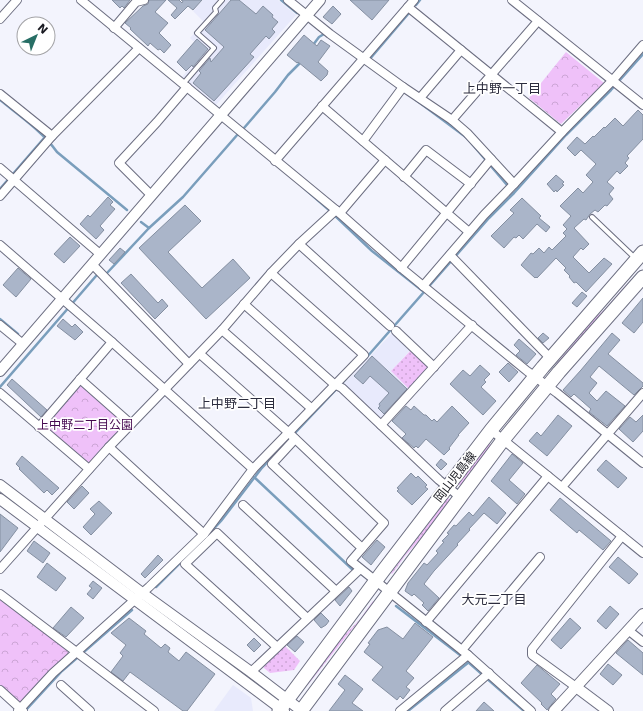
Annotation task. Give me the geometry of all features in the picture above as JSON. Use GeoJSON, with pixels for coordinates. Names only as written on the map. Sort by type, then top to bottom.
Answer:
{"type":"FeatureCollection","features":[{"type":"Feature","properties":{"kind":"main road","name":"岡山児島線"},"geometry":{"type":"LineString","coordinates":[[283,707],[376,581],[491,430],[551,358],[640,256]]}},
{"type":"Feature","properties":{"kind":"main road","name":"岡山児島線"},"geometry":{"type":"LineString","coordinates":[[301,711],[503,440],[643,277]]}},
{"type":"Feature","properties":{"kind":"street"},"geometry":{"type":"LineString","coordinates":[[0,19],[17,0]]}},
{"type":"Feature","properties":{"kind":"street"},"geometry":{"type":"LineString","coordinates":[[81,0],[221,115],[425,288],[642,461]]}},
{"type":"Feature","properties":{"kind":"street"},"geometry":{"type":"LineString","coordinates":[[288,0],[402,89],[420,98],[468,133],[489,162],[514,184]]}},
{"type":"Feature","properties":{"kind":"street"},"geometry":{"type":"LineString","coordinates":[[0,371],[23,344],[67,304],[100,254],[320,0]]}},
{"type":"Feature","properties":{"kind":"street"},"geometry":{"type":"LineString","coordinates":[[275,161],[322,106],[365,60],[414,0]]}},
{"type":"Feature","properties":{"kind":"street"},"geometry":{"type":"LineString","coordinates":[[512,0],[643,105]]}},
{"type":"Feature","properties":{"kind":"street"},"geometry":{"type":"LineString","coordinates":[[114,28],[138,1]]}},
{"type":"Feature","properties":{"kind":"street"},"geometry":{"type":"LineString","coordinates":[[408,7],[562,132]]}},
{"type":"Feature","properties":{"kind":"street"},"geometry":{"type":"LineString","coordinates":[[452,120],[538,21]]}},
{"type":"Feature","properties":{"kind":"street"},"geometry":{"type":"LineString","coordinates":[[425,288],[452,258],[469,232],[562,132],[615,83],[643,45]]}},
{"type":"Feature","properties":{"kind":"street"},"geometry":{"type":"LineString","coordinates":[[0,196],[12,178],[139,48]]}},
{"type":"Feature","properties":{"kind":"street"},"geometry":{"type":"LineString","coordinates":[[420,98],[461,50]]}},
{"type":"Feature","properties":{"kind":"street"},"geometry":{"type":"LineString","coordinates":[[151,195],[119,164],[157,122],[185,85]]}},
{"type":"Feature","properties":{"kind":"street"},"geometry":{"type":"LineString","coordinates":[[363,141],[402,89]]}},
{"type":"Feature","properties":{"kind":"street"},"geometry":{"type":"LineString","coordinates":[[0,94],[50,139]]}},
{"type":"Feature","properties":{"kind":"street"},"geometry":{"type":"LineString","coordinates":[[322,106],[469,232]]}},
{"type":"Feature","properties":{"kind":"street"},"geometry":{"type":"LineString","coordinates":[[404,177],[426,150],[471,184]]}},
{"type":"Feature","properties":{"kind":"street"},"geometry":{"type":"LineString","coordinates":[[0,569],[109,447],[222,330],[271,272],[299,244],[335,212],[385,160]]}},
{"type":"Feature","properties":{"kind":"street"},"geometry":{"type":"LineString","coordinates":[[401,268],[489,162]]}},
{"type":"Feature","properties":{"kind":"street"},"geometry":{"type":"LineString","coordinates":[[0,168],[100,254]]}},
{"type":"Feature","properties":{"kind":"street"},"geometry":{"type":"LineString","coordinates":[[299,244],[434,366]]}},
{"type":"Feature","properties":{"kind":"street"},"geometry":{"type":"LineString","coordinates":[[0,245],[112,342],[253,469]]}},
{"type":"Feature","properties":{"kind":"street"},"geometry":{"type":"LineString","coordinates":[[452,258],[551,358]]}},
{"type":"Feature","properties":{"kind":"street"},"geometry":{"type":"LineString","coordinates":[[92,264],[189,364]]}},
{"type":"Feature","properties":{"kind":"street"},"geometry":{"type":"LineString","coordinates":[[271,272],[364,355],[338,386],[311,408],[272,464],[362,548]]}},
{"type":"Feature","properties":{"kind":"street"},"geometry":{"type":"LineString","coordinates":[[244,304],[338,386],[447,488],[460,497]]}},
{"type":"Feature","properties":{"kind":"street"},"geometry":{"type":"LineString","coordinates":[[0,325],[23,344]]}},
{"type":"Feature","properties":{"kind":"street"},"geometry":{"type":"LineString","coordinates":[[381,425],[472,325]]}},
{"type":"Feature","properties":{"kind":"street"},"geometry":{"type":"LineString","coordinates":[[222,330],[311,408]]}},
{"type":"Feature","properties":{"kind":"street"},"geometry":{"type":"LineString","coordinates":[[39,427],[112,342]]}},
{"type":"Feature","properties":{"kind":"street"},"geometry":{"type":"LineString","coordinates":[[200,354],[292,435],[384,523],[351,561],[531,711]]}},
{"type":"Feature","properties":{"kind":"street"},"geometry":{"type":"LineString","coordinates":[[80,379],[131,424]]}},
{"type":"Feature","properties":{"kind":"street"},"geometry":{"type":"LineString","coordinates":[[0,393],[89,469]]}},
{"type":"Feature","properties":{"kind":"street"},"geometry":{"type":"LineString","coordinates":[[562,487],[643,393]]}},
{"type":"Feature","properties":{"kind":"street"},"geometry":{"type":"LineString","coordinates":[[491,430],[643,553]]}},
{"type":"Feature","properties":{"kind":"street"},"geometry":{"type":"LineString","coordinates":[[0,690],[21,710],[53,673],[80,654],[138,596],[204,534],[253,469],[292,435]]}},
{"type":"Feature","properties":{"kind":"street"},"geometry":{"type":"LineString","coordinates":[[109,447],[204,534]]}},
{"type":"Feature","properties":{"kind":"street"},"geometry":{"type":"LineString","coordinates":[[426,622],[548,476]]}},
{"type":"Feature","properties":{"kind":"street"},"geometry":{"type":"LineString","coordinates":[[0,485],[45,519],[138,596],[283,707],[301,711]]}},
{"type":"Feature","properties":{"kind":"street"},"geometry":{"type":"LineString","coordinates":[[0,499],[138,596],[251,672],[283,707]]}},
{"type":"Feature","properties":{"kind":"street"},"geometry":{"type":"LineString","coordinates":[[243,505],[336,591]]}},
{"type":"Feature","properties":{"kind":"street"},"geometry":{"type":"LineString","coordinates":[[277,647],[185,564],[217,533],[306,618]]}},
{"type":"Feature","properties":{"kind":"street"},"geometry":{"type":"LineString","coordinates":[[608,711],[532,655],[532,649],[622,536]]}},
{"type":"Feature","properties":{"kind":"street"},"geometry":{"type":"LineString","coordinates":[[400,711],[465,655],[540,557]]}},
{"type":"Feature","properties":{"kind":"street"},"geometry":{"type":"LineString","coordinates":[[251,672],[306,618],[360,569]]}},
{"type":"Feature","properties":{"kind":"street"},"geometry":{"type":"LineString","coordinates":[[0,594],[154,711]]}},
{"type":"Feature","properties":{"kind":"street"},"geometry":{"type":"LineString","coordinates":[[554,711],[643,614]]}},
{"type":"Feature","properties":{"kind":"street"},"geometry":{"type":"LineString","coordinates":[[628,630],[643,642]]}},
{"type":"Feature","properties":{"kind":"street"},"geometry":{"type":"LineString","coordinates":[[445,711],[487,675]]}},
{"type":"Feature","properties":{"kind":"street"},"geometry":{"type":"LineString","coordinates":[[61,685],[90,711]]}},
{"type":"Feature","properties":{"kind":"lane"},"geometry":{"type":"LineString","coordinates":[[185,85],[214,48],[197,33],[216,12],[215,8],[222,0]]}},
{"type":"Feature","properties":{"kind":"lane"},"geometry":{"type":"LineString","coordinates":[[592,217],[640,256]]}},
{"type":"Feature","properties":{"kind":"shaded area"},"geometry":{"type":"Polygon","coordinates":[[[203,0],[278,0],[296,15],[216,105],[182,77],[204,51],[190,38],[204,22],[193,11],[203,0]]]}},
{"type":"Feature","properties":{"kind":"shaded area"},"geometry":{"type":"Polygon","coordinates":[[[393,332],[412,348],[391,371],[409,389],[383,418],[379,418],[344,384],[393,332]]]}},
{"type":"Feature","properties":{"kind":"shaded area"},"geometry":{"type":"Polygon","coordinates":[[[233,685],[251,698],[253,711],[214,711],[233,685]]]}},
{"type":"Feature","properties":{"kind":"green space"},"geometry":{"type":"Polygon","coordinates":[[[566,52],[604,83],[561,124],[529,98],[566,52]]]}},
{"type":"Feature","properties":{"kind":"green space"},"geometry":{"type":"Polygon","coordinates":[[[626,285],[628,286],[590,330],[580,338],[556,364],[595,318],[626,285]]]}},
{"type":"Feature","properties":{"kind":"green space"},"geometry":{"type":"Polygon","coordinates":[[[412,349],[430,366],[409,389],[391,371],[412,349]]]}},
{"type":"Feature","properties":{"kind":"green space","name":"上中野二丁目公園"},"geometry":{"type":"Polygon","coordinates":[[[80,383],[126,424],[89,466],[43,426],[80,383]]]}},
{"type":"Feature","properties":{"kind":"green space"},"geometry":{"type":"Polygon","coordinates":[[[488,444],[491,444],[491,446],[462,485],[459,485],[458,482],[488,444]]]}},
{"type":"Feature","properties":{"kind":"green space"},"geometry":{"type":"Polygon","coordinates":[[[448,498],[450,500],[392,574],[391,573],[448,498]]]}},
{"type":"Feature","properties":{"kind":"green space"},"geometry":{"type":"Polygon","coordinates":[[[0,600],[68,651],[68,656],[55,666],[21,701],[17,701],[0,685],[0,600]]]}},
{"type":"Feature","properties":{"kind":"green space"},"geometry":{"type":"Polygon","coordinates":[[[373,601],[374,602],[307,686],[339,641],[360,619],[373,601]]]}},
{"type":"Feature","properties":{"kind":"green space"},"geometry":{"type":"Polygon","coordinates":[[[284,645],[300,661],[294,670],[270,673],[263,666],[284,645]]]}},
{"type":"Feature","properties":{"kind":"building"},"geometry":{"type":"Polygon","coordinates":[[[112,0],[130,0],[124,8],[122,6],[120,8],[112,0]]]}},
{"type":"Feature","properties":{"kind":"building"},"geometry":{"type":"Polygon","coordinates":[[[149,0],[166,0],[155,12],[168,23],[159,33],[171,45],[164,53],[150,43],[148,46],[125,23],[143,6],[148,4],[149,0]]]}},
{"type":"Feature","properties":{"kind":"building"},"geometry":{"type":"Polygon","coordinates":[[[168,0],[179,0],[182,3],[183,1],[181,0],[202,0],[193,10],[188,6],[175,19],[171,15],[177,8],[168,0]]]}},
{"type":"Feature","properties":{"kind":"building"},"geometry":{"type":"Polygon","coordinates":[[[231,0],[239,0],[256,14],[263,6],[278,22],[272,29],[275,32],[269,39],[266,36],[250,54],[254,57],[214,101],[193,83],[201,73],[199,71],[210,58],[211,62],[224,47],[205,30],[231,0]]]}},
{"type":"Feature","properties":{"kind":"building"},"geometry":{"type":"Polygon","coordinates":[[[350,0],[389,0],[372,20],[350,0]]]}},
{"type":"Feature","properties":{"kind":"building"},"geometry":{"type":"Polygon","coordinates":[[[333,6],[341,14],[332,24],[323,17],[333,6]]]}},
{"type":"Feature","properties":{"kind":"building"},"geometry":{"type":"Polygon","coordinates":[[[304,35],[317,46],[321,40],[330,46],[318,62],[328,71],[327,75],[321,81],[287,55],[304,35]]]}},
{"type":"Feature","properties":{"kind":"building"},"geometry":{"type":"Polygon","coordinates":[[[197,39],[208,49],[193,67],[192,65],[186,71],[177,62],[197,39]]]}},
{"type":"Feature","properties":{"kind":"building"},"geometry":{"type":"Polygon","coordinates":[[[638,110],[643,115],[643,139],[627,156],[629,158],[625,163],[628,166],[620,174],[617,171],[607,182],[614,188],[609,194],[613,199],[607,206],[605,205],[598,212],[595,210],[586,220],[584,219],[574,228],[589,244],[583,250],[581,248],[573,257],[589,273],[604,258],[612,264],[586,292],[576,282],[574,283],[564,270],[566,268],[556,258],[537,278],[535,278],[521,265],[531,253],[533,254],[539,248],[544,253],[549,247],[552,250],[566,236],[563,233],[567,229],[563,225],[571,216],[560,206],[578,188],[583,193],[593,182],[586,175],[596,164],[581,150],[575,156],[567,148],[577,137],[585,144],[615,118],[623,126],[638,110]]]}},
{"type":"Feature","properties":{"kind":"building"},"geometry":{"type":"Polygon","coordinates":[[[556,175],[564,182],[562,184],[564,185],[557,192],[556,190],[554,192],[547,184],[556,175]]]}},
{"type":"Feature","properties":{"kind":"building"},"geometry":{"type":"Polygon","coordinates":[[[108,197],[113,202],[110,205],[115,209],[100,226],[104,230],[96,239],[80,224],[88,215],[90,217],[108,197]]]}},
{"type":"Feature","properties":{"kind":"building"},"geometry":{"type":"Polygon","coordinates":[[[522,198],[541,216],[539,218],[550,227],[546,232],[537,224],[523,239],[519,235],[516,238],[514,237],[504,248],[491,236],[514,213],[510,210],[522,198]]]}},
{"type":"Feature","properties":{"kind":"building"},"geometry":{"type":"Polygon","coordinates":[[[185,205],[201,221],[168,252],[202,288],[233,259],[250,278],[206,319],[139,248],[185,205]]]}},
{"type":"Feature","properties":{"kind":"building"},"geometry":{"type":"Polygon","coordinates":[[[70,237],[80,246],[64,263],[54,254],[70,237]]]}},
{"type":"Feature","properties":{"kind":"building"},"geometry":{"type":"Polygon","coordinates":[[[120,248],[125,252],[114,264],[109,260],[120,248]]]}},
{"type":"Feature","properties":{"kind":"building"},"geometry":{"type":"Polygon","coordinates":[[[18,268],[31,279],[16,297],[3,285],[18,268]]]}},
{"type":"Feature","properties":{"kind":"building"},"geometry":{"type":"Polygon","coordinates":[[[131,274],[158,303],[162,299],[168,306],[155,319],[121,283],[131,274]]]}},
{"type":"Feature","properties":{"kind":"building"},"geometry":{"type":"Polygon","coordinates":[[[582,292],[587,296],[577,307],[572,303],[582,292]]]}},
{"type":"Feature","properties":{"kind":"building"},"geometry":{"type":"Polygon","coordinates":[[[643,298],[643,322],[634,333],[622,323],[643,298]]]}},
{"type":"Feature","properties":{"kind":"building"},"geometry":{"type":"Polygon","coordinates":[[[63,319],[72,327],[75,324],[83,332],[75,340],[57,326],[63,319]]]}},
{"type":"Feature","properties":{"kind":"building"},"geometry":{"type":"Polygon","coordinates":[[[543,333],[549,338],[543,343],[538,338],[543,333]]]}},
{"type":"Feature","properties":{"kind":"building"},"geometry":{"type":"Polygon","coordinates":[[[612,333],[620,340],[608,354],[643,383],[643,386],[634,395],[599,366],[590,377],[597,383],[589,393],[597,401],[606,391],[625,406],[607,426],[589,412],[591,409],[574,394],[571,397],[563,390],[612,333]]]}},
{"type":"Feature","properties":{"kind":"building"},"geometry":{"type":"Polygon","coordinates":[[[519,339],[536,354],[527,364],[516,355],[520,351],[514,345],[519,339]]]}},
{"type":"Feature","properties":{"kind":"building"},"geometry":{"type":"Polygon","coordinates":[[[372,356],[407,389],[384,414],[378,408],[380,406],[379,404],[389,393],[370,376],[363,384],[354,376],[372,356]]]}},
{"type":"Feature","properties":{"kind":"building"},"geometry":{"type":"Polygon","coordinates":[[[508,363],[518,372],[509,382],[499,372],[508,363]]]}},
{"type":"Feature","properties":{"kind":"building"},"geometry":{"type":"Polygon","coordinates":[[[480,365],[490,374],[484,380],[486,382],[481,387],[496,401],[483,415],[450,384],[463,370],[470,376],[480,365]]]}},
{"type":"Feature","properties":{"kind":"building"},"geometry":{"type":"Polygon","coordinates":[[[12,379],[47,410],[41,417],[7,385],[12,379]]]}},
{"type":"Feature","properties":{"kind":"building"},"geometry":{"type":"Polygon","coordinates":[[[406,406],[411,410],[414,406],[432,421],[434,419],[437,422],[452,406],[469,423],[458,435],[449,448],[450,449],[444,455],[426,439],[418,448],[416,446],[414,448],[402,438],[406,434],[392,421],[406,406]]]}},
{"type":"Feature","properties":{"kind":"building"},"geometry":{"type":"Polygon","coordinates":[[[558,415],[572,426],[547,456],[529,441],[537,432],[541,436],[558,415]]]}},
{"type":"Feature","properties":{"kind":"building"},"geometry":{"type":"Polygon","coordinates":[[[643,415],[643,431],[633,442],[619,429],[630,417],[636,422],[643,415]]]}},
{"type":"Feature","properties":{"kind":"building"},"geometry":{"type":"Polygon","coordinates":[[[512,454],[523,463],[509,480],[525,494],[517,504],[491,481],[512,454]]]}},
{"type":"Feature","properties":{"kind":"building"},"geometry":{"type":"Polygon","coordinates":[[[22,456],[59,488],[52,495],[47,490],[44,493],[19,469],[20,468],[16,464],[22,456]]]}},
{"type":"Feature","properties":{"kind":"building"},"geometry":{"type":"Polygon","coordinates":[[[441,459],[447,464],[441,470],[436,465],[441,459]]]}},
{"type":"Feature","properties":{"kind":"building"},"geometry":{"type":"Polygon","coordinates":[[[606,460],[627,478],[618,488],[597,470],[606,460]]]}},
{"type":"Feature","properties":{"kind":"building"},"geometry":{"type":"Polygon","coordinates":[[[411,473],[416,478],[418,476],[427,485],[425,487],[428,489],[412,505],[397,491],[399,489],[397,488],[411,473]]]}},
{"type":"Feature","properties":{"kind":"building"},"geometry":{"type":"Polygon","coordinates":[[[82,486],[89,493],[74,509],[67,502],[82,486]]]}},
{"type":"Feature","properties":{"kind":"building"},"geometry":{"type":"Polygon","coordinates":[[[489,497],[506,513],[497,524],[484,513],[469,529],[470,530],[457,544],[458,545],[434,571],[424,584],[439,598],[428,611],[422,605],[424,603],[414,594],[412,596],[405,591],[408,583],[424,563],[427,565],[438,553],[436,551],[444,542],[442,541],[449,534],[447,533],[454,525],[456,526],[469,512],[473,516],[489,497]]]}},
{"type":"Feature","properties":{"kind":"building"},"geometry":{"type":"Polygon","coordinates":[[[560,498],[611,541],[603,550],[579,530],[577,533],[550,510],[560,498]]]}},
{"type":"Feature","properties":{"kind":"building"},"geometry":{"type":"Polygon","coordinates":[[[99,501],[112,513],[91,535],[83,527],[95,514],[90,509],[99,501]]]}},
{"type":"Feature","properties":{"kind":"building"},"geometry":{"type":"Polygon","coordinates":[[[0,514],[18,528],[0,552],[0,514]]]}},
{"type":"Feature","properties":{"kind":"building"},"geometry":{"type":"Polygon","coordinates":[[[377,540],[385,547],[371,565],[362,557],[377,540]]]}},
{"type":"Feature","properties":{"kind":"building"},"geometry":{"type":"Polygon","coordinates":[[[34,541],[50,553],[43,563],[27,551],[34,541]]]}},
{"type":"Feature","properties":{"kind":"building"},"geometry":{"type":"Polygon","coordinates":[[[158,555],[163,560],[145,578],[141,574],[158,555]]]}},
{"type":"Feature","properties":{"kind":"building"},"geometry":{"type":"Polygon","coordinates":[[[618,557],[638,574],[629,584],[609,567],[618,557]]]}},
{"type":"Feature","properties":{"kind":"building"},"geometry":{"type":"Polygon","coordinates":[[[47,563],[66,578],[56,591],[37,577],[47,563]]]}},
{"type":"Feature","properties":{"kind":"building"},"geometry":{"type":"Polygon","coordinates":[[[93,581],[102,588],[93,599],[87,594],[92,588],[89,586],[93,581]]]}},
{"type":"Feature","properties":{"kind":"building"},"geometry":{"type":"Polygon","coordinates":[[[349,587],[352,591],[340,606],[335,600],[349,587]]]}},
{"type":"Feature","properties":{"kind":"building"},"geometry":{"type":"Polygon","coordinates":[[[610,606],[619,614],[606,629],[597,621],[610,606]]]}},
{"type":"Feature","properties":{"kind":"building"},"geometry":{"type":"Polygon","coordinates":[[[71,607],[84,618],[66,637],[53,628],[71,607]]]}},
{"type":"Feature","properties":{"kind":"building"},"geometry":{"type":"Polygon","coordinates":[[[321,613],[329,621],[321,628],[314,620],[321,613]]]}},
{"type":"Feature","properties":{"kind":"building"},"geometry":{"type":"Polygon","coordinates":[[[129,618],[146,631],[144,634],[161,648],[165,644],[170,648],[168,652],[179,661],[186,652],[215,674],[187,711],[183,711],[130,672],[123,681],[111,672],[123,656],[120,653],[126,645],[111,633],[129,618]]]}},
{"type":"Feature","properties":{"kind":"building"},"geometry":{"type":"Polygon","coordinates":[[[570,618],[581,628],[561,649],[551,640],[570,618]]]}},
{"type":"Feature","properties":{"kind":"building"},"geometry":{"type":"Polygon","coordinates":[[[415,623],[433,637],[406,671],[414,678],[406,687],[410,690],[403,699],[400,696],[397,700],[372,680],[383,667],[364,652],[370,644],[368,643],[378,630],[387,627],[403,639],[415,623]]]}},
{"type":"Feature","properties":{"kind":"building"},"geometry":{"type":"Polygon","coordinates":[[[297,636],[304,642],[295,652],[287,645],[297,636]]]}},
{"type":"Feature","properties":{"kind":"building"},"geometry":{"type":"Polygon","coordinates":[[[254,638],[261,645],[254,652],[247,645],[254,638]]]}},
{"type":"Feature","properties":{"kind":"building"},"geometry":{"type":"Polygon","coordinates":[[[628,640],[643,653],[643,675],[616,653],[628,640]]]}},
{"type":"Feature","properties":{"kind":"building"},"geometry":{"type":"Polygon","coordinates":[[[608,664],[622,675],[613,685],[600,674],[608,664]]]}},
{"type":"Feature","properties":{"kind":"building"},"geometry":{"type":"Polygon","coordinates":[[[537,665],[560,684],[551,694],[556,699],[547,710],[541,704],[542,703],[521,683],[537,665]]]}},
{"type":"Feature","properties":{"kind":"building"},"geometry":{"type":"Polygon","coordinates":[[[345,675],[363,689],[352,703],[363,711],[329,711],[345,690],[338,684],[345,675]]]}},
{"type":"Feature","properties":{"kind":"building"},"geometry":{"type":"Polygon","coordinates":[[[484,702],[494,711],[476,711],[484,702]]]}},
{"type":"Feature","properties":{"kind":"waterway"},"geometry":{"type":"LineString","coordinates":[[281,0],[297,13]]}},
{"type":"Feature","properties":{"kind":"waterway"},"geometry":{"type":"LineString","coordinates":[[416,5],[420,0]]}},
{"type":"Feature","properties":{"kind":"waterway"},"geometry":{"type":"LineString","coordinates":[[369,60],[409,13]]}},
{"type":"Feature","properties":{"kind":"waterway"},"geometry":{"type":"LineString","coordinates":[[313,45],[319,37],[324,34]]}},
{"type":"Feature","properties":{"kind":"waterway"},"geometry":{"type":"LineString","coordinates":[[366,358],[489,218],[514,193],[566,135],[611,90],[643,54]]}},
{"type":"Feature","properties":{"kind":"waterway"},"geometry":{"type":"LineString","coordinates":[[244,128],[288,75],[301,62]]}},
{"type":"Feature","properties":{"kind":"waterway"},"geometry":{"type":"LineString","coordinates":[[0,100],[38,131],[57,152],[127,210]]}},
{"type":"Feature","properties":{"kind":"waterway"},"geometry":{"type":"LineString","coordinates":[[416,100],[467,138],[507,185]]}},
{"type":"Feature","properties":{"kind":"waterway"},"geometry":{"type":"LineString","coordinates":[[141,222],[149,228],[183,197],[238,134],[239,135]]}},
{"type":"Feature","properties":{"kind":"waterway"},"geometry":{"type":"LineString","coordinates":[[0,189],[45,137]]}},
{"type":"Feature","properties":{"kind":"waterway"},"geometry":{"type":"LineString","coordinates":[[305,189],[372,251],[424,292]]}},
{"type":"Feature","properties":{"kind":"waterway"},"geometry":{"type":"LineString","coordinates":[[107,273],[149,228]]}},
{"type":"Feature","properties":{"kind":"waterway"},"geometry":{"type":"LineString","coordinates":[[0,387],[96,276]]}},
{"type":"Feature","properties":{"kind":"waterway"},"geometry":{"type":"LineString","coordinates":[[0,319],[18,334]]}},
{"type":"Feature","properties":{"kind":"waterway"},"geometry":{"type":"LineString","coordinates":[[208,535],[221,521],[261,469],[346,379]]}},
{"type":"Feature","properties":{"kind":"waterway"},"geometry":{"type":"LineString","coordinates":[[254,477],[353,570]]}},
{"type":"Feature","properties":{"kind":"waterway"},"geometry":{"type":"LineString","coordinates":[[156,587],[189,554]]}},
{"type":"Feature","properties":{"kind":"waterway"},"geometry":{"type":"LineString","coordinates":[[396,606],[460,655],[524,711]]}},
{"type":"Feature","properties":{"kind":"waterway"},"geometry":{"type":"LineString","coordinates":[[25,711],[62,671],[132,610]]}},
{"type":"Feature","properties":{"kind":"waterway"},"geometry":{"type":"LineString","coordinates":[[408,711],[469,662]]}},
{"type":"Feature","properties":{"kind":"district","name":"上中野一丁目"},"geometry":{"type":"Point","coordinates":[502,88]}},
{"type":"Feature","properties":{"kind":"district","name":"上中野二丁目"},"geometry":{"type":"Point","coordinates":[237,403]}},
{"type":"Feature","properties":{"kind":"district","name":"大元二丁目"},"geometry":{"type":"Point","coordinates":[494,599]}}]}
